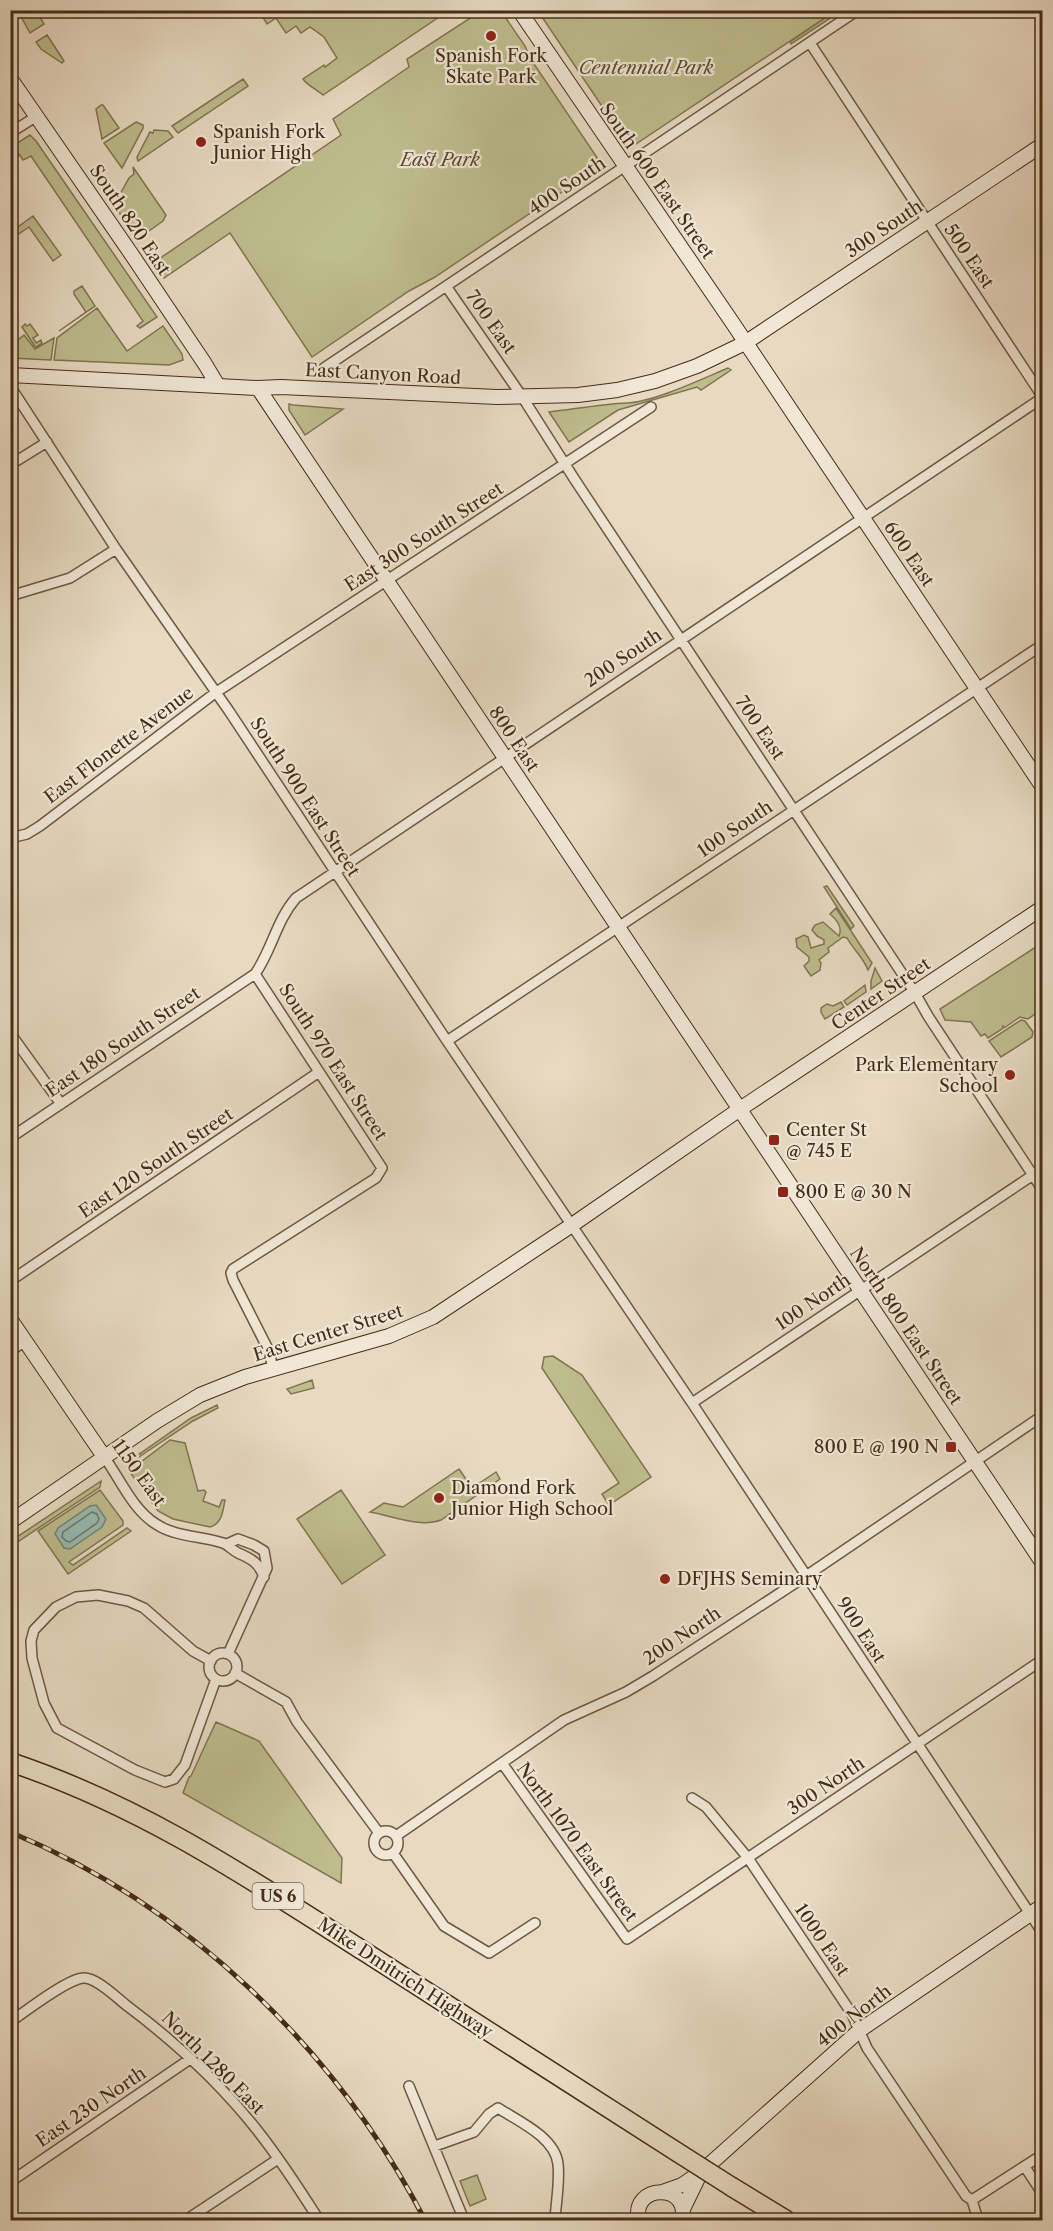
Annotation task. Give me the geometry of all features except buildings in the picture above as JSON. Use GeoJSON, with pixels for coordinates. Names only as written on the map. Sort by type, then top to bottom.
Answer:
{"type":"FeatureCollection","features":[{"type":"Feature","properties":{"kind":"highway","name":"Mike Dmitrich Highway"},"geometry":{"type":"LineString","coordinates":[[10,1762],[57,1779],[124,1808],[214,1856],[786,2220]]}},
{"type":"Feature","properties":{"kind":"street","name":"South 600 East Street"},"geometry":{"type":"LineString","coordinates":[[519,10],[745,343]]}},
{"type":"Feature","properties":{"kind":"street","name":"400 South"},"geometry":{"type":"LineString","coordinates":[[324,368],[858,10]]}},
{"type":"Feature","properties":{"kind":"street","name":"500 East"},"geometry":{"type":"LineString","coordinates":[[810,43],[1042,397]]}},
{"type":"Feature","properties":{"kind":"street","name":"South 820 East"},"geometry":{"type":"LineString","coordinates":[[10,78],[139,265],[217,384]]}},
{"type":"Feature","properties":{"kind":"street"},"geometry":{"type":"LineString","coordinates":[[10,133],[37,116]]}},
{"type":"Feature","properties":{"kind":"street","name":"300 South"},"geometry":{"type":"LineString","coordinates":[[745,343],[1042,145]]}},
{"type":"Feature","properties":{"kind":"street","name":"700 East"},"geometry":{"type":"LineString","coordinates":[[446,286],[523,398],[1042,1189]]}},
{"type":"Feature","properties":{"kind":"street","name":"East Canyon Road"},"geometry":{"type":"LineString","coordinates":[[10,375],[217,384],[258,388],[281,387],[523,398],[578,395],[637,386],[697,366],[745,343]]}},
{"type":"Feature","properties":{"kind":"street","name":"600 East"},"geometry":{"type":"LineString","coordinates":[[745,343],[1042,786]]}},
{"type":"Feature","properties":{"kind":"street","name":"South 900 East Street"},"geometry":{"type":"LineString","coordinates":[[10,386],[117,549],[572,1225]]}},
{"type":"Feature","properties":{"kind":"street","name":"800 East"},"geometry":{"type":"LineString","coordinates":[[258,388],[740,1109]]}},
{"type":"Feature","properties":{"kind":"street","name":"200 South"},"geometry":{"type":"LineString","coordinates":[[255,974],[265,960],[277,926],[296,898],[1042,397]]}},
{"type":"Feature","properties":{"kind":"street","name":"East 300 South Street"},"geometry":{"type":"LineString","coordinates":[[215,693],[651,407]]}},
{"type":"Feature","properties":{"kind":"street"},"geometry":{"type":"LineString","coordinates":[[10,465],[47,442]]}},
{"type":"Feature","properties":{"kind":"street"},"geometry":{"type":"LineString","coordinates":[[10,596],[70,578],[117,549]]}},
{"type":"Feature","properties":{"kind":"street","name":"100 South"},"geometry":{"type":"LineString","coordinates":[[447,1041],[1042,645]]}},
{"type":"Feature","properties":{"kind":"street","name":"East Flonette Avenue"},"geometry":{"type":"LineString","coordinates":[[10,838],[27,834],[40,826],[215,693]]}},
{"type":"Feature","properties":{"kind":"street","name":"Center Street"},"geometry":{"type":"LineString","coordinates":[[740,1109],[1042,908]]}},
{"type":"Feature","properties":{"kind":"street","name":"South 970 East Street"},"geometry":{"type":"LineString","coordinates":[[255,974],[382,1168],[376,1178],[242,1263],[231,1273],[269,1351],[273,1370]]}},
{"type":"Feature","properties":{"kind":"street","name":"East 180 South Street"},"geometry":{"type":"LineString","coordinates":[[10,1138],[255,974]]}},
{"type":"Feature","properties":{"kind":"street"},"geometry":{"type":"LineString","coordinates":[[10,1033],[61,1104]]}},
{"type":"Feature","properties":{"kind":"street","name":"East 120 South Street"},"geometry":{"type":"LineString","coordinates":[[10,1281],[319,1072]]}},
{"type":"Feature","properties":{"kind":"street","name":"East Center Street"},"geometry":{"type":"LineString","coordinates":[[10,1522],[166,1415],[200,1395],[224,1384],[377,1340],[418,1325],[451,1306],[572,1225],[740,1109]]}},
{"type":"Feature","properties":{"kind":"street","name":"North 800 East Street"},"geometry":{"type":"LineString","coordinates":[[740,1109],[1042,1562]]}},
{"type":"Feature","properties":{"kind":"street","name":"100 North"},"geometry":{"type":"LineString","coordinates":[[692,1403],[1042,1169]]}},
{"type":"Feature","properties":{"kind":"street","name":"900 East"},"geometry":{"type":"LineString","coordinates":[[572,1225],[917,1745],[1037,1910],[1042,1932]]}},
{"type":"Feature","properties":{"kind":"street","name":"1150 East"},"geometry":{"type":"LineString","coordinates":[[10,1319],[140,1510],[165,1529],[227,1544]]}},
{"type":"Feature","properties":{"kind":"street"},"geometry":{"type":"LineString","coordinates":[[10,1351],[26,1341]]}},
{"type":"Feature","properties":{"kind":"street","name":"200 North"},"geometry":{"type":"LineString","coordinates":[[396,1836],[564,1720],[626,1692],[644,1681],[806,1576],[1042,1416]]}},
{"type":"Feature","properties":{"kind":"street"},"geometry":{"type":"LineString","coordinates":[[228,1654],[264,1577],[267,1568],[264,1551],[238,1539],[227,1544],[236,1552],[254,1560],[264,1577]]}},
{"type":"Feature","properties":{"kind":"street"},"geometry":{"type":"LineString","coordinates":[[211,1661],[193,1651],[144,1608],[128,1601],[98,1595],[75,1598],[56,1606],[34,1630],[32,1641],[32,1658],[44,1703],[57,1728],[165,1782],[174,1779],[185,1765],[216,1678]]}},
{"type":"Feature","properties":{"kind":"street"},"geometry":{"type":"LineString","coordinates":[[219,1653],[228,1654],[236,1664],[235,1673],[225,1680],[216,1678],[210,1672],[211,1661],[219,1653]]}},
{"type":"Feature","properties":{"kind":"street","name":"300 North"},"geometry":{"type":"LineString","coordinates":[[627,1939],[1042,1660]]}},
{"type":"Feature","properties":{"kind":"street"},"geometry":{"type":"LineString","coordinates":[[235,1673],[286,1702],[297,1722],[379,1833]]}},
{"type":"Feature","properties":{"kind":"street","name":"North 1070 East Street"},"geometry":{"type":"LineString","coordinates":[[501,1763],[627,1939]]}},
{"type":"Feature","properties":{"kind":"street","name":"1000 East"},"geometry":{"type":"LineString","coordinates":[[692,1798],[706,1807],[748,1858],[860,2030],[867,2048],[966,2196],[972,2200]]}},
{"type":"Feature","properties":{"kind":"street"},"geometry":{"type":"LineString","coordinates":[[386,1831],[396,1836],[398,1847],[393,1853],[381,1854],[375,1848],[374,1840],[379,1833],[386,1831]]}},
{"type":"Feature","properties":{"kind":"street"},"geometry":{"type":"LineString","coordinates":[[393,1853],[444,1926],[489,1953],[535,1923]]}},
{"type":"Feature","properties":{"kind":"street","name":"400 North"},"geometry":{"type":"LineString","coordinates":[[701,2172],[860,2030],[1037,1910]]}},
{"type":"Feature","properties":{"kind":"street","name":"North 1280 East"},"geometry":{"type":"LineString","coordinates":[[10,2022],[68,1983],[84,1978],[101,1985],[157,2028],[207,2075],[257,2130],[319,2220]]}},
{"type":"Feature","properties":{"kind":"street","name":"East 230 North"},"geometry":{"type":"LineString","coordinates":[[10,2182],[190,2059]]}},
{"type":"Feature","properties":{"kind":"street"},"geometry":{"type":"LineString","coordinates":[[409,2086],[464,2220]]}},
{"type":"Feature","properties":{"kind":"street"},"geometry":{"type":"LineString","coordinates":[[435,2146],[474,2132],[489,2114],[498,2108],[528,2126],[552,2147],[558,2163],[555,2220]]}},
{"type":"Feature","properties":{"kind":"street"},"geometry":{"type":"LineString","coordinates":[[978,2220],[972,2200],[1042,2155]]}},
{"type":"Feature","properties":{"kind":"street"},"geometry":{"type":"LineString","coordinates":[[186,2220],[278,2159]]}},
{"type":"Feature","properties":{"kind":"street"},"geometry":{"type":"LineString","coordinates":[[1025,2167],[1042,2193]]}},
{"type":"Feature","properties":{"kind":"street"},"geometry":{"type":"LineString","coordinates":[[637,2218],[644,2199],[651,2194],[682,2185],[701,2172]]}},
{"type":"Feature","properties":{"kind":"street"},"geometry":{"type":"LineString","coordinates":[[683,2215],[701,2172]]}},
{"type":"Feature","properties":{"kind":"street"},"geometry":{"type":"LineString","coordinates":[[665,2191],[678,2199],[683,2215]]}},
{"type":"Feature","properties":{"kind":"green space"},"geometry":{"type":"Polygon","coordinates":[[[837,10],[841,11],[791,44],[790,42],[837,10]]]}},
{"type":"Feature","properties":{"kind":"green space"},"geometry":{"type":"Polygon","coordinates":[[[259,11],[448,11],[323,95],[303,79],[337,58],[324,37],[310,27],[301,33],[296,26],[286,33],[276,18],[267,24],[259,11]]]}},
{"type":"Feature","properties":{"kind":"green space","name":"East Park"},"geometry":{"type":"Polygon","coordinates":[[[481,11],[501,11],[602,165],[312,357],[230,233],[164,278],[153,263],[341,135],[333,119],[409,67],[407,59],[481,11]]]}},
{"type":"Feature","properties":{"kind":"green space","name":"Centennial Park"},"geometry":{"type":"Polygon","coordinates":[[[538,11],[835,11],[630,148],[538,11]]]}},
{"type":"Feature","properties":{"kind":"green space"},"geometry":{"type":"Polygon","coordinates":[[[37,12],[44,24],[30,33],[20,15],[37,12]]]}},
{"type":"Feature","properties":{"kind":"green space"},"geometry":{"type":"Polygon","coordinates":[[[47,35],[64,61],[62,63],[41,49],[36,42],[47,35]]]}},
{"type":"Feature","properties":{"kind":"green space"},"geometry":{"type":"Polygon","coordinates":[[[243,79],[248,86],[178,133],[172,126],[243,79]]]}},
{"type":"Feature","properties":{"kind":"green space"},"geometry":{"type":"Polygon","coordinates":[[[101,105],[119,128],[102,139],[96,109],[101,105]]]}},
{"type":"Feature","properties":{"kind":"green space"},"geometry":{"type":"Polygon","coordinates":[[[136,122],[143,125],[143,128],[122,168],[104,143],[136,122]]]}},
{"type":"Feature","properties":{"kind":"green space"},"geometry":{"type":"Polygon","coordinates":[[[154,130],[168,131],[173,137],[138,161],[137,157],[150,132],[153,133],[154,130]]]}},
{"type":"Feature","properties":{"kind":"green space"},"geometry":{"type":"Polygon","coordinates":[[[30,135],[157,317],[140,328],[137,326],[143,321],[31,156],[23,160],[19,154],[11,159],[11,147],[30,135]]]}},
{"type":"Feature","properties":{"kind":"green space"},"geometry":{"type":"Polygon","coordinates":[[[133,167],[166,215],[163,221],[139,238],[114,205],[129,178],[134,174],[133,167]]]}},
{"type":"Feature","properties":{"kind":"green space"},"geometry":{"type":"Polygon","coordinates":[[[33,216],[61,255],[53,261],[29,227],[11,239],[11,232],[33,216]]]}},
{"type":"Feature","properties":{"kind":"green space"},"geometry":{"type":"Polygon","coordinates":[[[82,286],[95,306],[59,331],[86,312],[74,294],[74,291],[82,286]]]}},
{"type":"Feature","properties":{"kind":"green space"},"geometry":{"type":"Polygon","coordinates":[[[97,308],[127,351],[163,326],[182,354],[183,360],[169,365],[54,360],[57,338],[97,308]]]}},
{"type":"Feature","properties":{"kind":"green space"},"geometry":{"type":"Polygon","coordinates":[[[25,324],[27,326],[30,324],[38,335],[33,338],[36,343],[41,340],[42,343],[36,347],[22,327],[25,324]]]}},
{"type":"Feature","properties":{"kind":"green space"},"geometry":{"type":"Polygon","coordinates":[[[24,335],[35,349],[54,338],[51,360],[11,358],[11,343],[24,335]]]}},
{"type":"Feature","properties":{"kind":"green space"},"geometry":{"type":"Polygon","coordinates":[[[728,368],[731,370],[701,390],[697,387],[618,410],[569,442],[549,412],[651,399],[728,368]]]}},
{"type":"Feature","properties":{"kind":"green space"},"geometry":{"type":"Polygon","coordinates":[[[289,404],[343,409],[305,435],[289,410],[289,404]]]}},
{"type":"Feature","properties":{"kind":"green space"},"geometry":{"type":"Polygon","coordinates":[[[827,886],[854,926],[851,929],[824,887],[827,886]]]}},
{"type":"Feature","properties":{"kind":"green space"},"geometry":{"type":"Polygon","coordinates":[[[836,908],[872,963],[868,970],[847,938],[843,937],[828,948],[829,952],[819,960],[820,970],[811,976],[804,966],[809,961],[809,957],[797,947],[796,939],[804,935],[808,937],[811,948],[824,944],[824,940],[812,930],[815,925],[823,922],[839,936],[837,921],[830,914],[836,908]]]}},
{"type":"Feature","properties":{"kind":"green space"},"geometry":{"type":"Polygon","coordinates":[[[1042,943],[1042,1009],[1028,1019],[1020,1017],[1004,1028],[1003,1026],[988,1038],[985,1034],[981,1036],[971,1022],[945,1020],[940,1009],[1042,943]]]}},
{"type":"Feature","properties":{"kind":"green space"},"geometry":{"type":"Polygon","coordinates":[[[875,968],[882,981],[871,989],[871,981],[875,968]]]}},
{"type":"Feature","properties":{"kind":"green space"},"geometry":{"type":"Polygon","coordinates":[[[865,985],[866,992],[847,1005],[844,1001],[865,985]]]}},
{"type":"Feature","properties":{"kind":"green space"},"geometry":{"type":"Polygon","coordinates":[[[841,1002],[844,1007],[825,1019],[821,1008],[827,1004],[833,1006],[841,1002]]]}},
{"type":"Feature","properties":{"kind":"green space"},"geometry":{"type":"Polygon","coordinates":[[[1021,1020],[1025,1021],[1033,1032],[1032,1037],[1001,1057],[989,1041],[1021,1020]]]}},
{"type":"Feature","properties":{"kind":"green space"},"geometry":{"type":"Polygon","coordinates":[[[553,1356],[582,1375],[651,1477],[612,1503],[608,1504],[602,1494],[619,1483],[542,1368],[544,1357],[553,1356]]]}},
{"type":"Feature","properties":{"kind":"green space"},"geometry":{"type":"Polygon","coordinates":[[[312,1380],[314,1388],[291,1394],[287,1389],[312,1380]]]}},
{"type":"Feature","properties":{"kind":"green space"},"geometry":{"type":"Polygon","coordinates":[[[217,1405],[218,1408],[193,1421],[133,1461],[131,1460],[191,1418],[217,1405]]]}},
{"type":"Feature","properties":{"kind":"green space"},"geometry":{"type":"Polygon","coordinates":[[[170,1440],[185,1443],[198,1491],[206,1492],[203,1501],[219,1507],[222,1500],[225,1500],[221,1516],[217,1523],[210,1527],[173,1519],[158,1511],[129,1471],[170,1440]]]}},
{"type":"Feature","properties":{"kind":"green space"},"geometry":{"type":"Polygon","coordinates":[[[459,1469],[472,1488],[496,1472],[500,1479],[441,1520],[415,1522],[370,1512],[384,1503],[403,1507],[459,1469]]]}},
{"type":"Feature","properties":{"kind":"green space"},"geometry":{"type":"Polygon","coordinates":[[[101,1481],[100,1487],[19,1541],[11,1543],[11,1541],[101,1481]]]}},
{"type":"Feature","properties":{"kind":"green space"},"geometry":{"type":"Polygon","coordinates":[[[100,1490],[123,1521],[123,1525],[69,1562],[73,1565],[127,1528],[131,1531],[68,1574],[38,1531],[100,1490]]]}},
{"type":"Feature","properties":{"kind":"green space"},"geometry":{"type":"Polygon","coordinates":[[[341,1490],[385,1555],[342,1584],[297,1519],[341,1490]]]}},
{"type":"Feature","properties":{"kind":"green space"},"geometry":{"type":"Polygon","coordinates":[[[216,1722],[259,1741],[342,1858],[341,1883],[183,1793],[216,1722]]]}},
{"type":"Feature","properties":{"kind":"green space"},"geometry":{"type":"Polygon","coordinates":[[[477,2175],[486,2199],[470,2206],[460,2181],[477,2175]]]}},
{"type":"Feature","properties":{"kind":"water"},"geometry":{"type":"Polygon","coordinates":[[[96,1505],[106,1519],[102,1527],[70,1549],[64,1548],[55,1534],[58,1528],[90,1506],[96,1505]]]}},
{"type":"Feature","properties":{"kind":"railway"},"geometry":{"type":"LineString","coordinates":[[10,1832],[76,1863],[138,1900],[197,1942],[251,1990],[302,2042],[348,2098],[389,2158],[425,2220]]}},
{"type":"Feature","properties":{"kind":"place","name":"Spanish Fork Skate Park"},"geometry":{"type":"Point","coordinates":[491,36]}},
{"type":"Feature","properties":{"kind":"place","name":"Spanish Fork Junior High"},"geometry":{"type":"Point","coordinates":[201,142]}},
{"type":"Feature","properties":{"kind":"place","name":"Park Elementary School"},"geometry":{"type":"Point","coordinates":[1010,1075]}},
{"type":"Feature","properties":{"kind":"place","name":"Center St @ 745 E"},"geometry":{"type":"Point","coordinates":[774,1140]}},
{"type":"Feature","properties":{"kind":"place","name":"800 E @ 30 N"},"geometry":{"type":"Point","coordinates":[783,1192]}},
{"type":"Feature","properties":{"kind":"place","name":"800 E @ 190 N"},"geometry":{"type":"Point","coordinates":[951,1447]}},
{"type":"Feature","properties":{"kind":"place","name":"Diamond Fork Junior High School"},"geometry":{"type":"Point","coordinates":[439,1498]}},
{"type":"Feature","properties":{"kind":"place","name":"DFJHS Seminary"},"geometry":{"type":"Point","coordinates":[665,1579]}}]}
